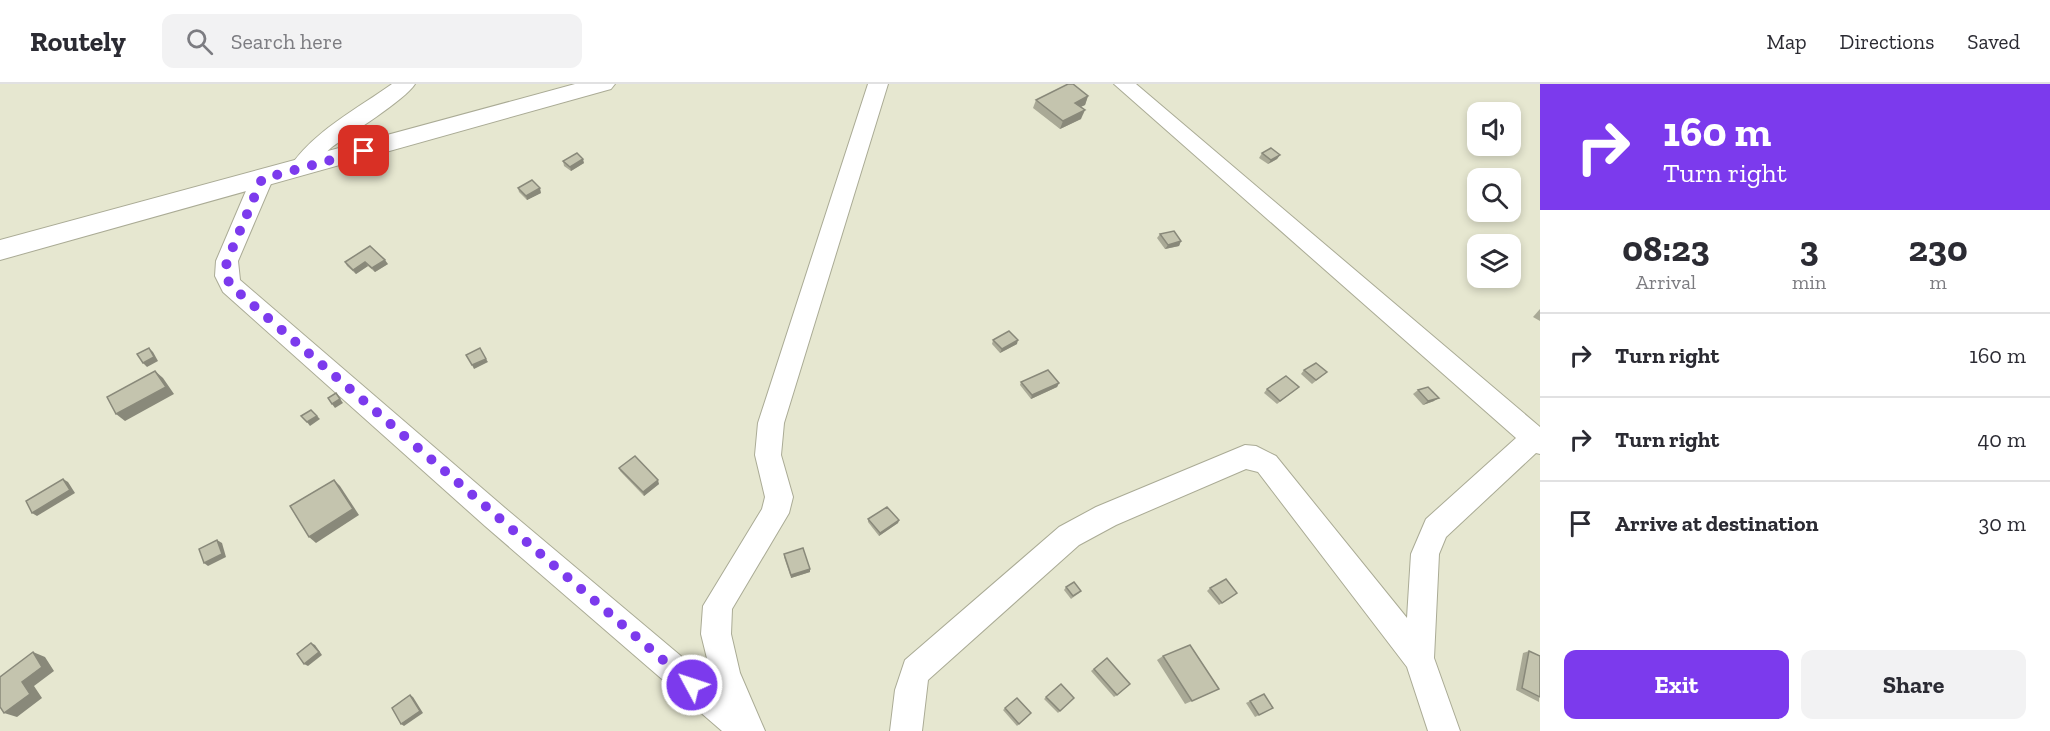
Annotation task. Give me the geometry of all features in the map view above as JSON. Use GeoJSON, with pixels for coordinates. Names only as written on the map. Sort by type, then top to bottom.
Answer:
{"type":"FeatureCollection","features":[{"type":"Feature","properties":{"kind":"street"},"geometry":{"type":"LineString","coordinates":[[299,169],[321,145],[405,84]]}},
{"type":"Feature","properties":{"kind":"street"},"geometry":{"type":"LineString","coordinates":[[0,250],[603,84]]}},
{"type":"Feature","properties":{"kind":"street"},"geometry":{"type":"LineString","coordinates":[[747,731],[725,674],[716,634],[718,606],[775,513],[779,496],[768,455],[771,423],[878,84]]}},
{"type":"Feature","properties":{"kind":"street"},"geometry":{"type":"LineString","coordinates":[[1125,84],[1538,440],[1436,528],[1425,554],[1419,658]]}},
{"type":"Feature","properties":{"kind":"street"},"geometry":{"type":"LineString","coordinates":[[262,179],[227,261],[226,276],[231,286],[495,517],[747,731]]}},
{"type":"Feature","properties":{"kind":"street"},"geometry":{"type":"LineString","coordinates":[[906,731],[910,690],[916,671],[1054,548],[1069,536],[1106,516],[1245,458],[1256,458],[1267,465],[1419,658],[1444,731]]}},
{"type":"Feature","properties":{"kind":"building"},"geometry":{"type":"Polygon","coordinates":[[[1068,84],[1073,84],[1088,96],[1075,103],[1085,110],[1063,121],[1036,100],[1068,84]]]}},
{"type":"Feature","properties":{"kind":"building"},"geometry":{"type":"Polygon","coordinates":[[[1271,148],[1280,155],[1271,160],[1262,153],[1271,148]]]}},
{"type":"Feature","properties":{"kind":"building"},"geometry":{"type":"Polygon","coordinates":[[[577,153],[583,159],[570,167],[563,161],[577,153]]]}},
{"type":"Feature","properties":{"kind":"building"},"geometry":{"type":"Polygon","coordinates":[[[532,180],[540,188],[526,196],[518,188],[532,180]]]}},
{"type":"Feature","properties":{"kind":"building"},"geometry":{"type":"Polygon","coordinates":[[[1174,231],[1181,241],[1168,245],[1160,234],[1174,231]]]}},
{"type":"Feature","properties":{"kind":"building"},"geometry":{"type":"Polygon","coordinates":[[[370,246],[385,260],[372,268],[365,262],[353,270],[345,262],[370,246]]]}},
{"type":"Feature","properties":{"kind":"building"},"geometry":{"type":"Polygon","coordinates":[[[1009,331],[1018,340],[1002,349],[993,340],[1009,331]]]}},
{"type":"Feature","properties":{"kind":"building"},"geometry":{"type":"Polygon","coordinates":[[[149,348],[154,357],[143,363],[137,354],[149,348]]]}},
{"type":"Feature","properties":{"kind":"building"},"geometry":{"type":"Polygon","coordinates":[[[480,348],[486,359],[472,365],[466,355],[480,348]]]}},
{"type":"Feature","properties":{"kind":"building"},"geometry":{"type":"Polygon","coordinates":[[[1316,363],[1327,372],[1316,380],[1304,370],[1316,363]]]}},
{"type":"Feature","properties":{"kind":"building"},"geometry":{"type":"Polygon","coordinates":[[[1048,370],[1059,383],[1032,395],[1021,382],[1048,370]]]}},
{"type":"Feature","properties":{"kind":"building"},"geometry":{"type":"Polygon","coordinates":[[[155,371],[166,387],[116,414],[107,397],[155,371]]]}},
{"type":"Feature","properties":{"kind":"building"},"geometry":{"type":"Polygon","coordinates":[[[1286,376],[1299,387],[1280,401],[1267,389],[1286,376]]]}},
{"type":"Feature","properties":{"kind":"building"},"geometry":{"type":"Polygon","coordinates":[[[1428,387],[1439,398],[1428,401],[1418,390],[1428,387]]]}},
{"type":"Feature","properties":{"kind":"building"},"geometry":{"type":"Polygon","coordinates":[[[336,393],[340,399],[332,404],[328,398],[336,393]]]}},
{"type":"Feature","properties":{"kind":"building"},"geometry":{"type":"Polygon","coordinates":[[[311,410],[317,416],[307,422],[301,416],[311,410]]]}},
{"type":"Feature","properties":{"kind":"building"},"geometry":{"type":"Polygon","coordinates":[[[635,456],[658,480],[643,492],[619,468],[635,456]]]}},
{"type":"Feature","properties":{"kind":"building"},"geometry":{"type":"Polygon","coordinates":[[[63,479],[70,490],[32,513],[26,501],[63,479]]]}},
{"type":"Feature","properties":{"kind":"building"},"geometry":{"type":"Polygon","coordinates":[[[334,480],[353,509],[309,537],[290,506],[334,480]]]}},
{"type":"Feature","properties":{"kind":"building"},"geometry":{"type":"Polygon","coordinates":[[[887,507],[899,520],[880,533],[868,519],[887,507]]]}},
{"type":"Feature","properties":{"kind":"building"},"geometry":{"type":"Polygon","coordinates":[[[217,540],[222,554],[204,563],[199,549],[217,540]]]}},
{"type":"Feature","properties":{"kind":"building"},"geometry":{"type":"Polygon","coordinates":[[[803,548],[810,569],[791,575],[784,554],[803,548]]]}},
{"type":"Feature","properties":{"kind":"building"},"geometry":{"type":"Polygon","coordinates":[[[1226,579],[1237,593],[1222,603],[1210,588],[1226,579]]]}},
{"type":"Feature","properties":{"kind":"building"},"geometry":{"type":"Polygon","coordinates":[[[1074,582],[1081,591],[1073,596],[1066,587],[1074,582]]]}},
{"type":"Feature","properties":{"kind":"building"},"geometry":{"type":"Polygon","coordinates":[[[311,643],[319,652],[304,664],[297,654],[311,643]]]}},
{"type":"Feature","properties":{"kind":"building"},"geometry":{"type":"Polygon","coordinates":[[[1190,645],[1219,689],[1192,701],[1163,656],[1190,645]]]}},
{"type":"Feature","properties":{"kind":"building"},"geometry":{"type":"Polygon","coordinates":[[[1529,651],[1540,656],[1540,697],[1522,688],[1529,651]]]}},
{"type":"Feature","properties":{"kind":"building"},"geometry":{"type":"Polygon","coordinates":[[[33,652],[42,667],[22,682],[30,694],[4,713],[0,707],[0,677],[33,652]]]}},
{"type":"Feature","properties":{"kind":"building"},"geometry":{"type":"Polygon","coordinates":[[[1107,658],[1130,684],[1117,695],[1094,669],[1107,658]]]}},
{"type":"Feature","properties":{"kind":"building"},"geometry":{"type":"Polygon","coordinates":[[[1061,684],[1074,698],[1060,711],[1046,697],[1061,684]]]}},
{"type":"Feature","properties":{"kind":"building"},"geometry":{"type":"Polygon","coordinates":[[[1264,694],[1273,708],[1259,715],[1250,701],[1264,694]]]}},
{"type":"Feature","properties":{"kind":"building"},"geometry":{"type":"Polygon","coordinates":[[[410,695],[420,711],[401,724],[392,708],[410,695]]]}},
{"type":"Feature","properties":{"kind":"building"},"geometry":{"type":"Polygon","coordinates":[[[1017,698],[1031,713],[1019,724],[1005,708],[1017,698]]]}},
{"type":"Feature","properties":{"kind":"route"},"geometry":{"type":"LineString","coordinates":[[364,151],[262,179],[227,261],[225,268],[227,280],[231,286],[495,517],[692,685]]}}]}
